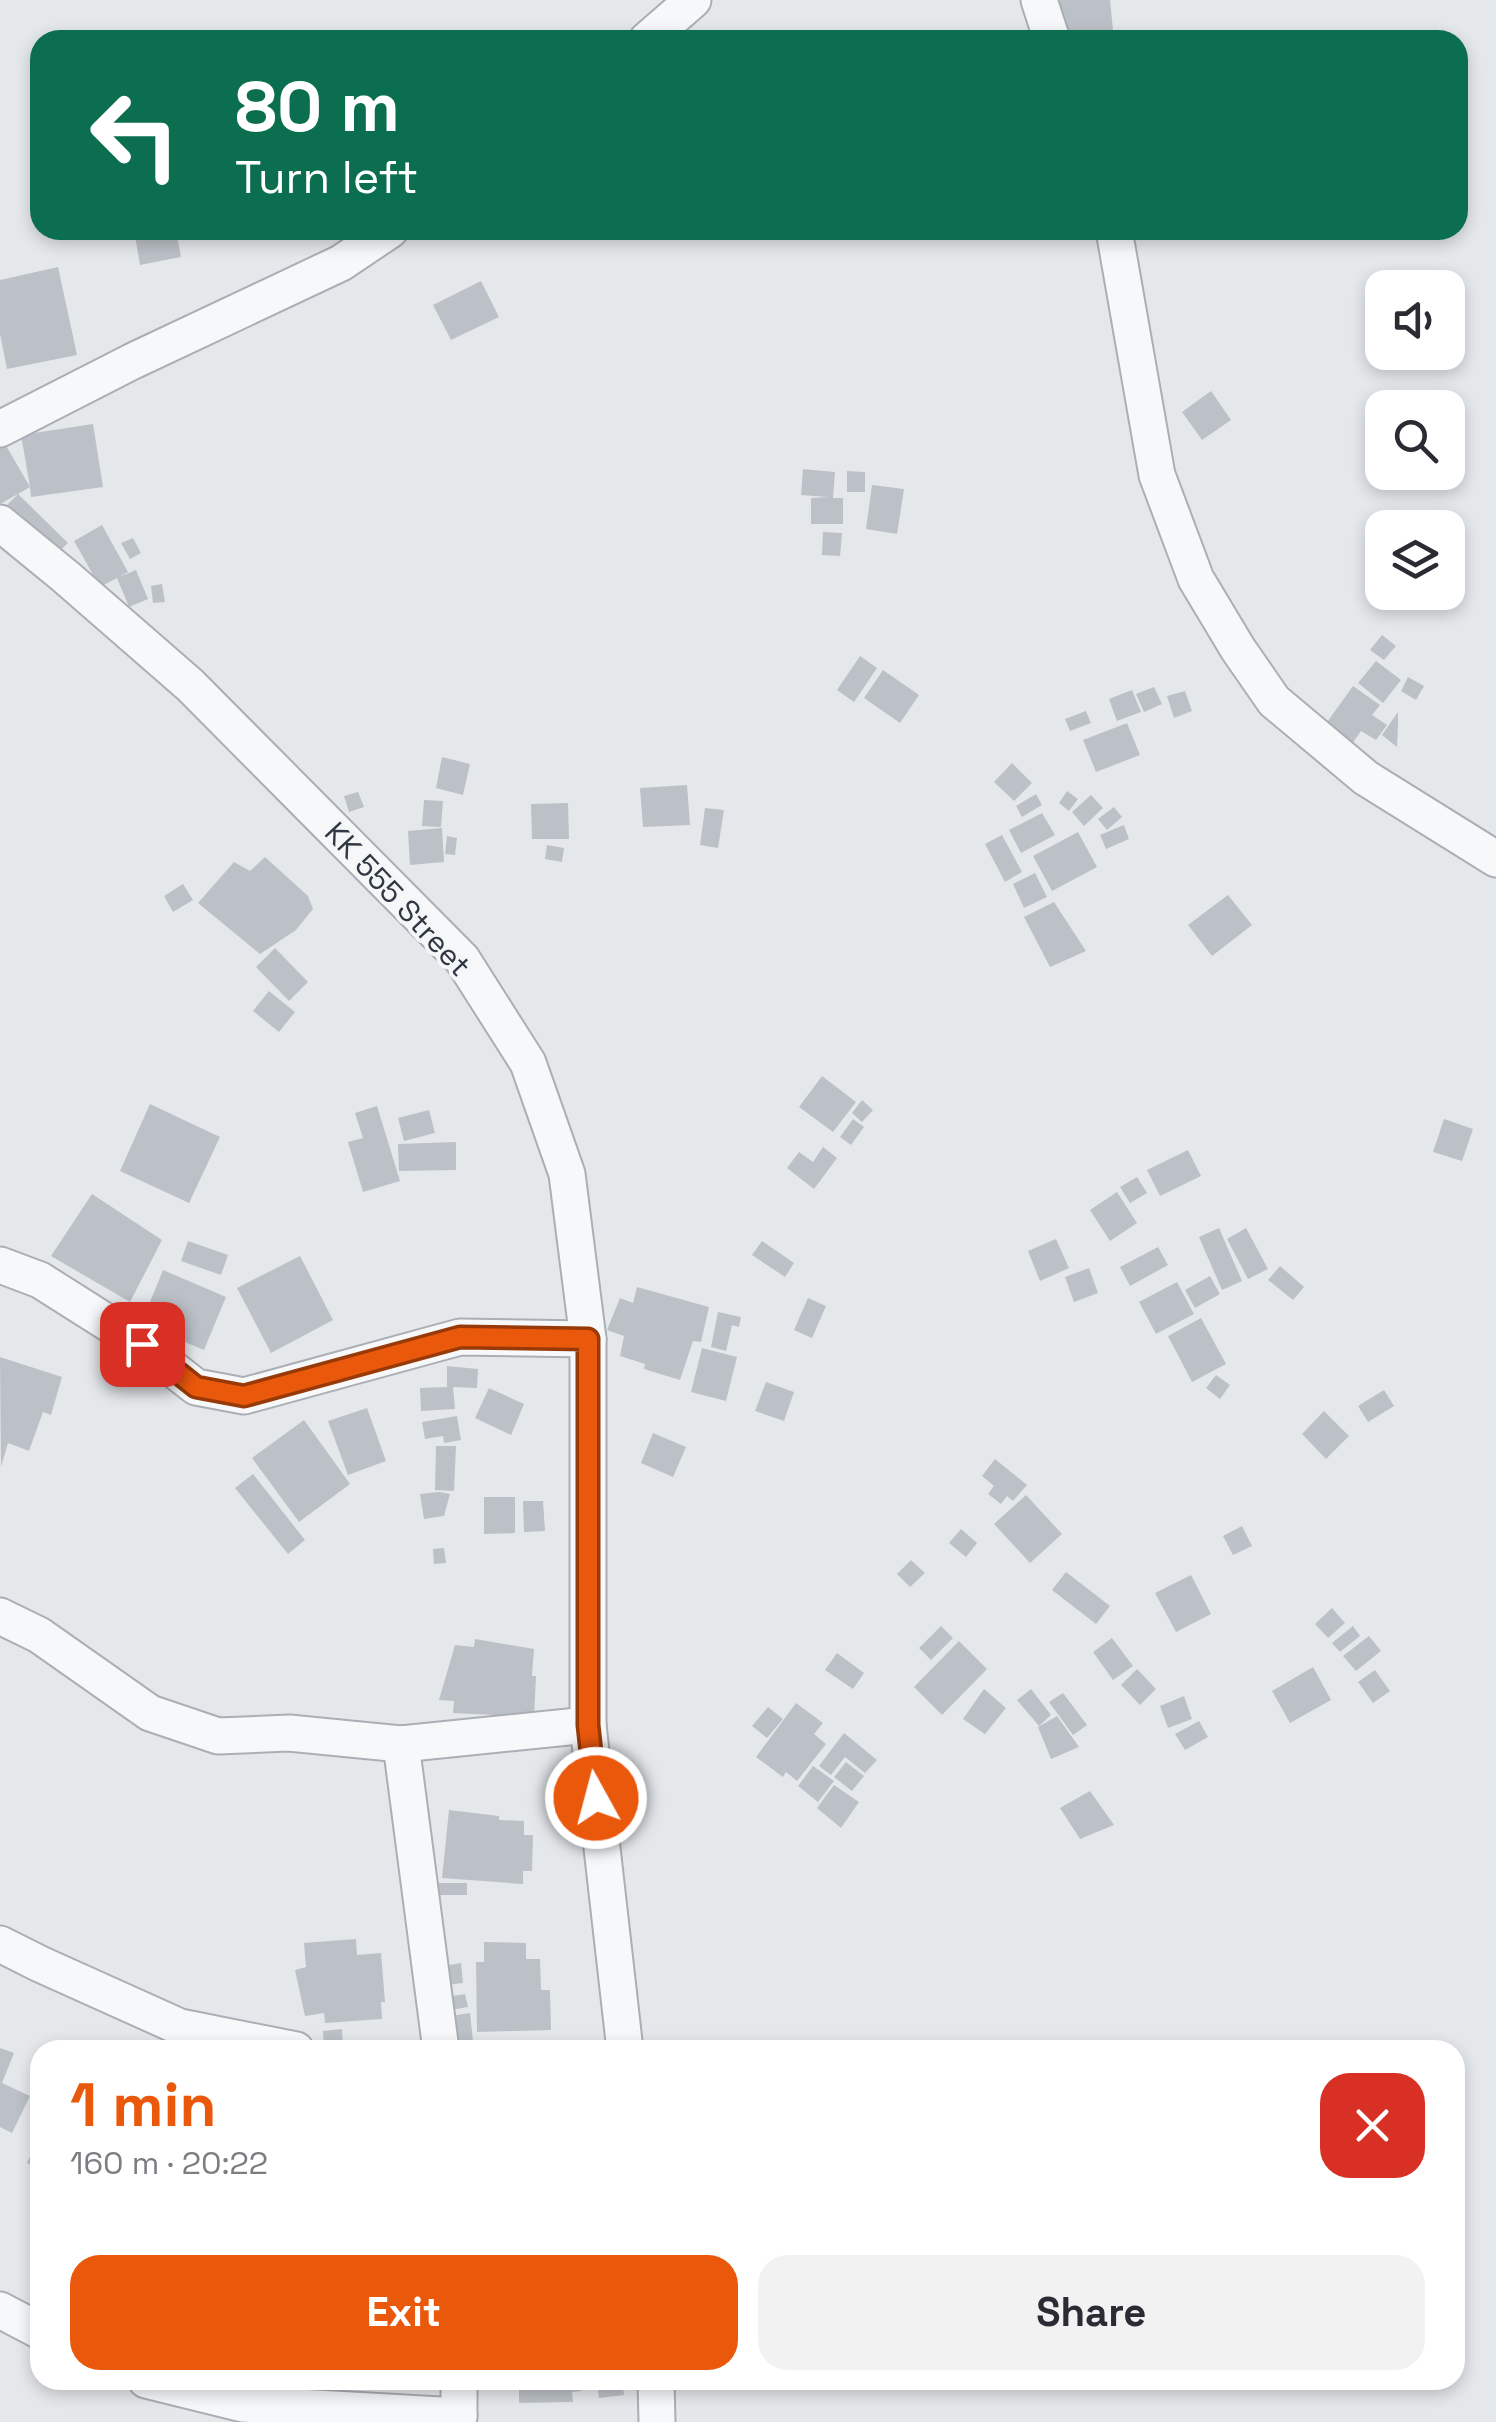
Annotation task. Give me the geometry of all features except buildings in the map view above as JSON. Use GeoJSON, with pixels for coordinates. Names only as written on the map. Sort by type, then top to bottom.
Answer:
{"type":"FeatureCollection","features":[{"type":"Feature","properties":{"kind":"street"},"geometry":{"type":"LineString","coordinates":[[659,30],[694,0]]}},
{"type":"Feature","properties":{"kind":"street"},"geometry":{"type":"LineString","coordinates":[[1039,0],[1049,30]]}},
{"type":"Feature","properties":{"kind":"street"},"geometry":{"type":"LineString","coordinates":[[0,429],[133,361],[341,264],[376,240]]}},
{"type":"Feature","properties":{"kind":"street"},"geometry":{"type":"LineString","coordinates":[[1116,240],[1157,475],[1196,579],[1238,650],[1274,702],[1366,778],[1496,859]]}},
{"type":"Feature","properties":{"kind":"street","name":"KK 555 Street"},"geometry":{"type":"LineString","coordinates":[[0,523],[190,685],[462,959],[528,1063],[567,1174],[588,1339],[588,1725],[624,2040]]}},
{"type":"Feature","properties":{"kind":"street"},"geometry":{"type":"LineString","coordinates":[[0,1265],[40,1280],[142,1344],[196,1387],[244,1396],[460,1337],[588,1339]]}},
{"type":"Feature","properties":{"kind":"street"},"geometry":{"type":"LineString","coordinates":[[0,1616],[39,1636],[150,1714],[218,1736],[289,1732],[401,1744],[588,1725]]}},
{"type":"Feature","properties":{"kind":"street"},"geometry":{"type":"LineString","coordinates":[[401,1744],[440,2040]]}},
{"type":"Feature","properties":{"kind":"street"},"geometry":{"type":"LineString","coordinates":[[0,1944],[180,2027],[246,2040]]}},
{"type":"Feature","properties":{"kind":"street"},"geometry":{"type":"LineString","coordinates":[[0,2310],[30,2326]]}},
{"type":"Feature","properties":{"kind":"street"},"geometry":{"type":"LineString","coordinates":[[186,2390],[243,2404],[458,2419],[458,2390]]}},
{"type":"Feature","properties":{"kind":"street"},"geometry":{"type":"LineString","coordinates":[[656,2390],[657,2422]]}},
{"type":"Feature","properties":{"kind":"route"},"geometry":{"type":"LineString","coordinates":[[142,1344],[196,1387],[244,1396],[460,1337],[588,1339],[588,1725],[596,1798]]}}]}
